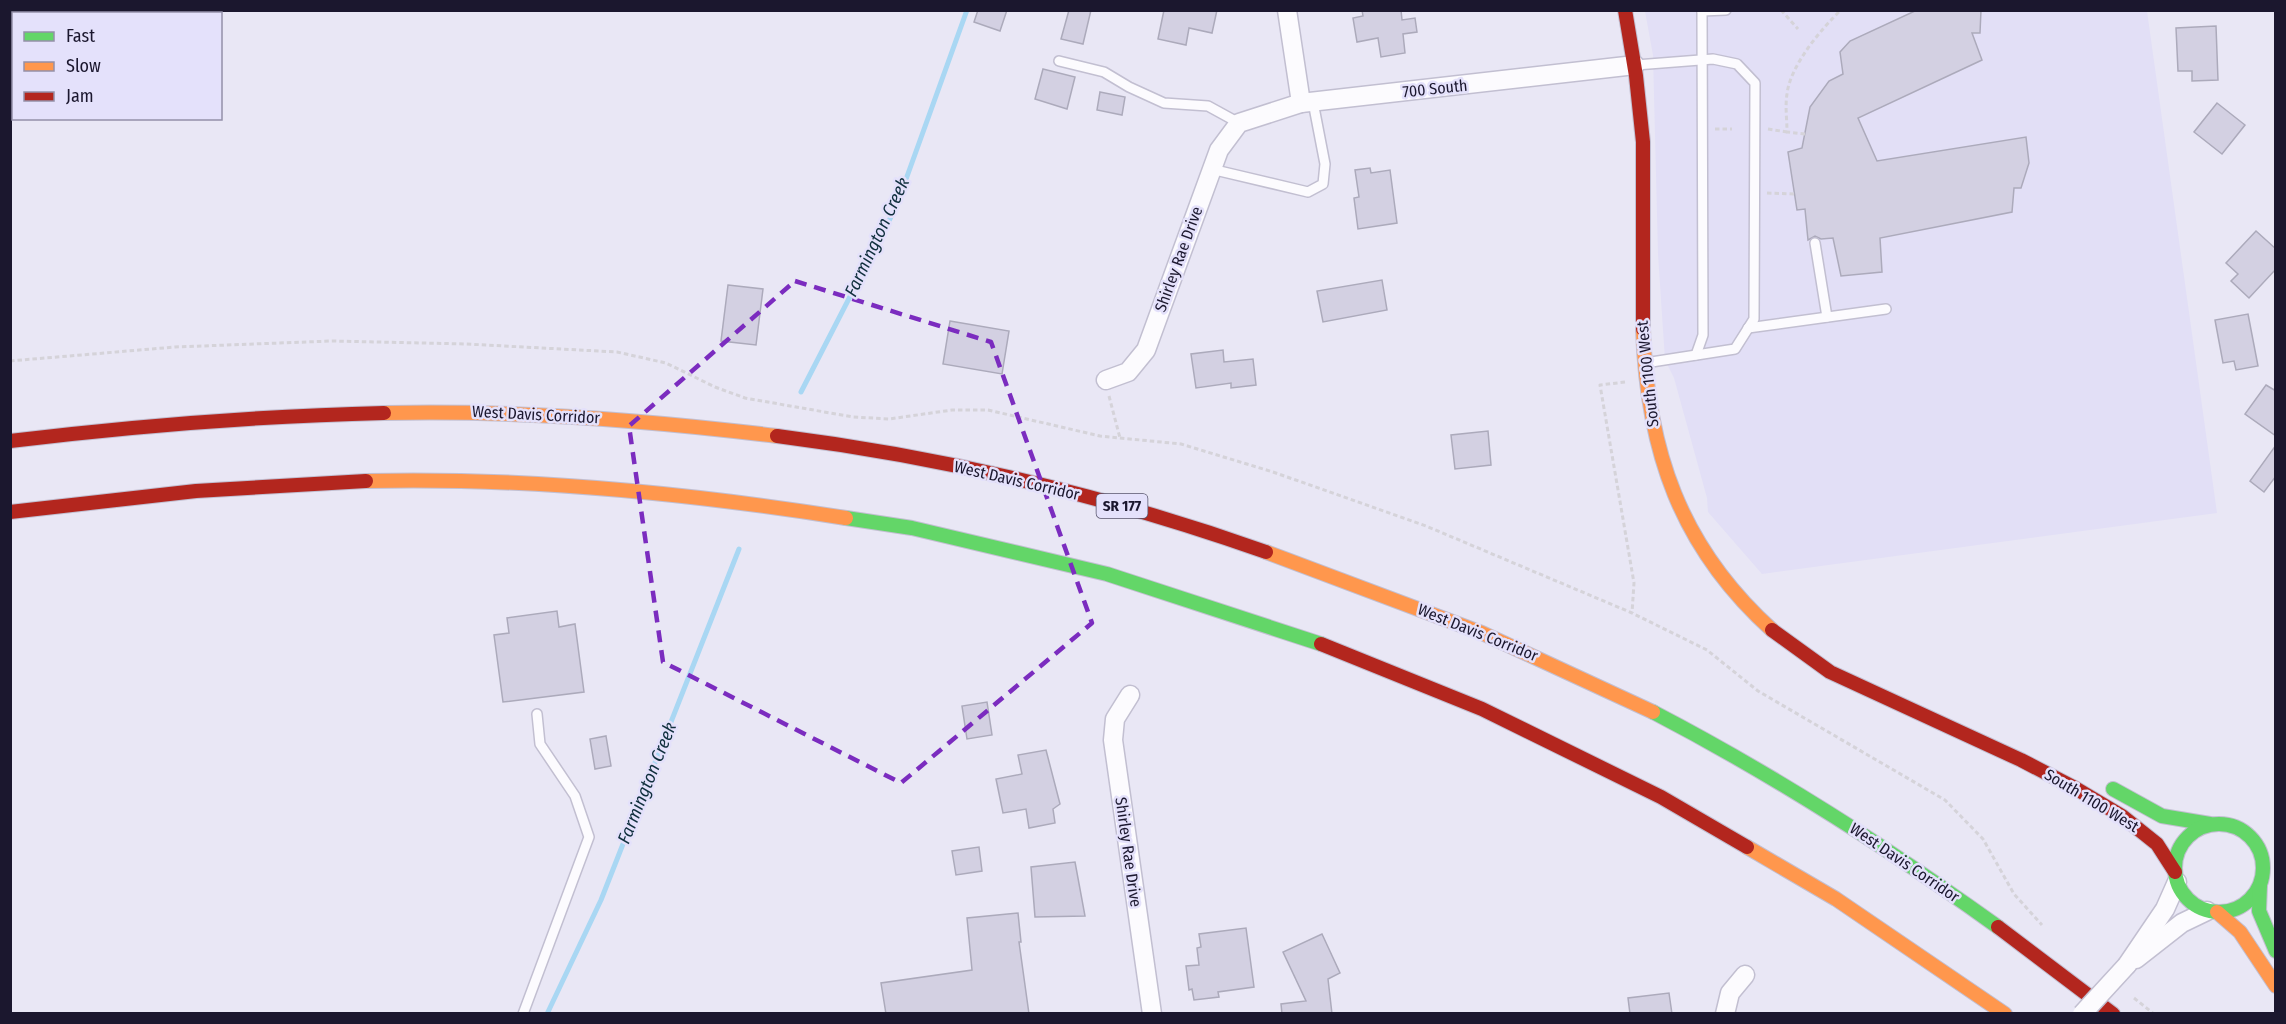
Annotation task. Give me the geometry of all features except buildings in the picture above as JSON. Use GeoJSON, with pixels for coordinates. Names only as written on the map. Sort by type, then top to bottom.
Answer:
{"type":"FeatureCollection","features":[{"type":"Feature","properties":{"kind":"main road","name":"South 1100 West"},"geometry":{"type":"LineString","coordinates":[[1625,10],[1635,65],[1644,184],[1641,308],[1645,381],[1656,446],[1682,515],[1710,562],[1756,616],[1803,655],[1858,688],[2026,762],[2136,825],[2163,848],[2176,877]]}},
{"type":"Feature","properties":{"kind":"main road","name":"West Davis Corridor"},"geometry":{"type":"LineString","coordinates":[[10,441],[96,429],[276,415],[437,411],[579,415],[713,428],[839,445],[954,465],[1090,497],[1205,531],[1422,609],[1534,655],[1654,712],[1729,753],[1875,841],[1987,918],[2113,1014]]}},
{"type":"Feature","properties":{"kind":"main road"},"geometry":{"type":"LineString","coordinates":[[10,512],[112,498],[274,484],[436,480],[541,483],[646,490],[785,506],[922,530],[1060,561],[1196,599],[1301,634],[1383,665],[1518,723],[1653,792],[1804,879],[1942,968],[2005,1014]]}},
{"type":"Feature","properties":{"kind":"main road","name":"South 1100 West"},"geometry":{"type":"LineString","coordinates":[[2026,762],[2091,780],[2162,816],[2210,824]]}},
{"type":"Feature","properties":{"kind":"main road"},"geometry":{"type":"LineString","coordinates":[[2276,951],[2262,924],[2259,911],[2260,885],[2263,875],[2261,854],[2250,836],[2231,825],[2210,824],[2200,828],[2183,842],[2175,861],[2176,877],[2188,900],[2212,912],[2240,932],[2276,986]]}},
{"type":"Feature","properties":{"kind":"main road"},"geometry":{"type":"LineString","coordinates":[[2212,912],[2238,908],[2247,902],[2260,885]]}},
{"type":"Feature","properties":{"kind":"street"},"geometry":{"type":"LineString","coordinates":[[1287,10],[1307,102]]}},
{"type":"Feature","properties":{"kind":"street","name":"700 South"},"geometry":{"type":"LineString","coordinates":[[1239,123],[1307,102],[1635,65]]}},
{"type":"Feature","properties":{"kind":"street","name":"Shirley Rae Drive"},"geometry":{"type":"LineString","coordinates":[[1106,380],[1128,372],[1146,351],[1211,169],[1219,150],[1239,123]]}},
{"type":"Feature","properties":{"kind":"street","name":"Shirley Rae Drive"},"geometry":{"type":"LineString","coordinates":[[1130,695],[1116,719],[1113,740],[1152,1014]]}},
{"type":"Feature","properties":{"kind":"street"},"geometry":{"type":"LineString","coordinates":[[2151,940],[2176,877]]}},
{"type":"Feature","properties":{"kind":"street"},"geometry":{"type":"LineString","coordinates":[[2082,1014],[2151,940],[2182,923],[2212,912]]}},
{"type":"Feature","properties":{"kind":"street"},"geometry":{"type":"LineString","coordinates":[[1725,1014],[1730,993],[1745,975]]}},
{"type":"Feature","properties":{"kind":"lane"},"geometry":{"type":"LineString","coordinates":[[1696,355],[1703,335],[1702,11],[1726,10]]}},
{"type":"Feature","properties":{"kind":"lane"},"geometry":{"type":"LineString","coordinates":[[1635,65],[1713,59],[1737,63],[1755,83],[1754,320],[1735,349],[1643,363]]}},
{"type":"Feature","properties":{"kind":"lane"},"geometry":{"type":"LineString","coordinates":[[1059,61],[1104,72],[1129,87],[1164,103],[1208,106],[1239,123]]}},
{"type":"Feature","properties":{"kind":"lane"},"geometry":{"type":"LineString","coordinates":[[1211,169],[1308,192],[1323,184],[1325,164],[1307,102]]}},
{"type":"Feature","properties":{"kind":"lane"},"geometry":{"type":"LineString","coordinates":[[1815,243],[1827,317]]}},
{"type":"Feature","properties":{"kind":"lane"},"geometry":{"type":"LineString","coordinates":[[1748,328],[1886,309]]}},
{"type":"Feature","properties":{"kind":"lane"},"geometry":{"type":"LineString","coordinates":[[523,1014],[589,837],[575,796],[540,744],[537,714]]}},
{"type":"Feature","properties":{"kind":"path"},"geometry":{"type":"LineString","coordinates":[[1781,10],[1798,29]]}},
{"type":"Feature","properties":{"kind":"path"},"geometry":{"type":"LineString","coordinates":[[1787,132],[1787,92],[1799,63],[1828,23],[1841,10]]}},
{"type":"Feature","properties":{"kind":"path"},"geometry":{"type":"LineString","coordinates":[[1767,129],[1805,134]]}},
{"type":"Feature","properties":{"kind":"path"},"geometry":{"type":"LineString","coordinates":[[1767,193],[1795,194]]}},
{"type":"Feature","properties":{"kind":"path"},"geometry":{"type":"LineString","coordinates":[[1106,380],[1120,438]]}},
{"type":"Feature","properties":{"kind":"path"},"geometry":{"type":"LineString","coordinates":[[1632,613],[1634,583],[1600,385],[1645,381]]}},
{"type":"Feature","properties":{"kind":"highlighted area"},"geometry":{"type":"Polygon","coordinates":[[[795,281],[991,342],[1092,623],[901,783],[663,662],[629,426],[795,281]]]}},
{"type":"Feature","properties":{"kind":"shaded area"},"geometry":{"type":"Polygon","coordinates":[[[1645,11],[2147,11],[2217,513],[1762,574],[1708,512],[1707,498],[1674,378],[1665,360],[1658,254],[1653,55],[1645,11]]]}},
{"type":"Feature","properties":{"kind":"waterway","name":"Farmington Creek"},"geometry":{"type":"LineString","coordinates":[[801,392],[896,207],[967,10]]}},
{"type":"Feature","properties":{"kind":"waterway","name":"Farmington Creek"},"geometry":{"type":"LineString","coordinates":[[547,1014],[601,900],[739,549]]}},
{"type":"Feature","properties":{"kind":"traffic: fast"},"geometry":{"type":"LineString","coordinates":[[846,518],[912,528],[1107,574],[1321,644]]}},
{"type":"Feature","properties":{"kind":"traffic: fast"},"geometry":{"type":"LineString","coordinates":[[1653,712],[1742,761],[1830,814],[1915,869],[1998,927]]}},
{"type":"Feature","properties":{"kind":"traffic: fast"},"geometry":{"type":"LineString","coordinates":[[2113,789],[2162,816],[2210,824]]}},
{"type":"Feature","properties":{"kind":"traffic: fast"},"geometry":{"type":"LineString","coordinates":[[2219,824],[2244,831],[2256,843],[2263,868],[2256,893],[2244,905],[2219,912],[2194,905],[2182,893],[2175,868],[2182,843],[2194,831],[2219,824]]}},
{"type":"Feature","properties":{"kind":"traffic: fast"},"geometry":{"type":"LineString","coordinates":[[2260,885],[2259,911],[2276,951]]}},
{"type":"Feature","properties":{"kind":"traffic: slow"},"geometry":{"type":"LineString","coordinates":[[1643,329],[1652,415],[1661,456],[1674,494],[1692,530],[1714,565],[1740,598],[1772,630]]}},
{"type":"Feature","properties":{"kind":"traffic: slow"},"geometry":{"type":"LineString","coordinates":[[384,413],[483,413],[581,417],[777,436]]}},
{"type":"Feature","properties":{"kind":"traffic: slow"},"geometry":{"type":"LineString","coordinates":[[366,481],[426,480],[547,484],[667,494],[846,518]]}},
{"type":"Feature","properties":{"kind":"traffic: slow"},"geometry":{"type":"LineString","coordinates":[[1266,552],[1482,633],[1653,712]]}},
{"type":"Feature","properties":{"kind":"traffic: slow"},"geometry":{"type":"LineString","coordinates":[[1747,847],[1836,899],[2005,1014]]}},
{"type":"Feature","properties":{"kind":"traffic: slow"},"geometry":{"type":"LineString","coordinates":[[2217,912],[2240,932],[2276,986]]}},
{"type":"Feature","properties":{"kind":"traffic: jam"},"geometry":{"type":"LineString","coordinates":[[1625,10],[1636,76],[1643,142],[1643,329]]}},
{"type":"Feature","properties":{"kind":"traffic: jam"},"geometry":{"type":"LineString","coordinates":[[10,441],[197,422],[384,413]]}},
{"type":"Feature","properties":{"kind":"traffic: jam"},"geometry":{"type":"LineString","coordinates":[[777,436],[901,455],[1024,481],[1146,513],[1266,552]]}},
{"type":"Feature","properties":{"kind":"traffic: jam"},"geometry":{"type":"LineString","coordinates":[[10,512],[196,491],[366,481]]}},
{"type":"Feature","properties":{"kind":"traffic: jam"},"geometry":{"type":"LineString","coordinates":[[1772,630],[1830,672],[2021,760],[2122,816],[2157,844],[2175,872]]}},
{"type":"Feature","properties":{"kind":"traffic: jam"},"geometry":{"type":"LineString","coordinates":[[1321,644],[1482,709],[1661,797],[1747,847]]}},
{"type":"Feature","properties":{"kind":"traffic: jam"},"geometry":{"type":"LineString","coordinates":[[1998,927],[2113,1014]]}}]}
